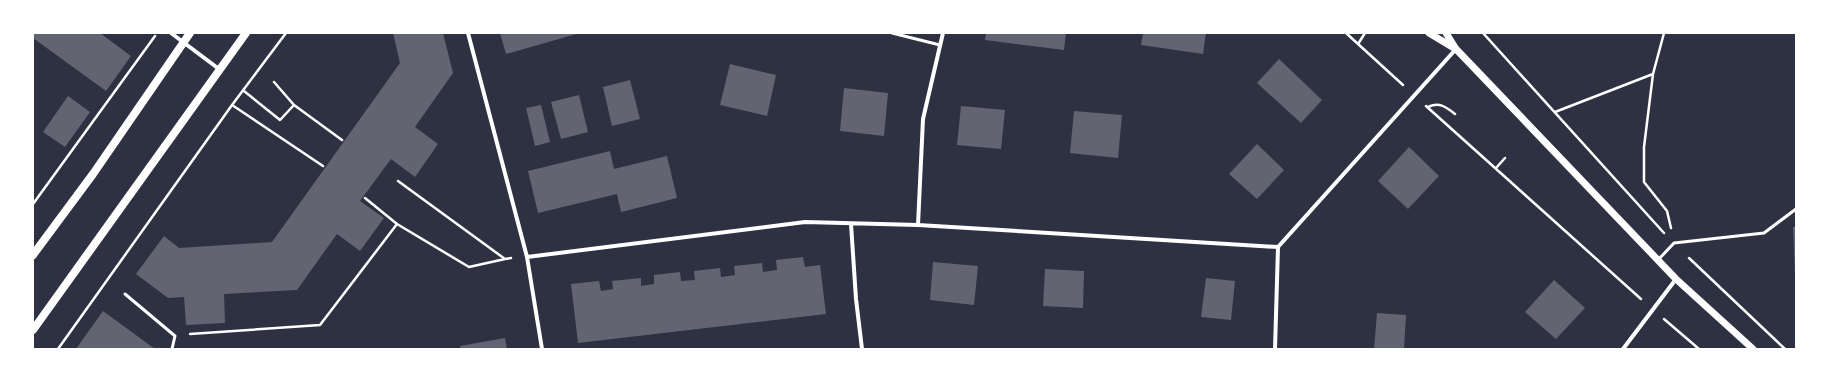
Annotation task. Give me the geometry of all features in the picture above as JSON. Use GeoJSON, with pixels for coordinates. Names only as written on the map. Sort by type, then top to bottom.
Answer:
{"type":"FeatureCollection","features":[{"type":"Feature","properties":{"kind":"main road"},"geometry":{"type":"LineString","coordinates":[[33,255],[93,174],[190,33]]}},
{"type":"Feature","properties":{"kind":"main road"},"geometry":{"type":"LineString","coordinates":[[33,330],[246,33]]}},
{"type":"Feature","properties":{"kind":"street"},"geometry":{"type":"LineString","coordinates":[[171,33],[219,69]]}},
{"type":"Feature","properties":{"kind":"street"},"geometry":{"type":"LineString","coordinates":[[468,33],[527,257],[542,349]]}},
{"type":"Feature","properties":{"kind":"street"},"geometry":{"type":"LineString","coordinates":[[918,225],[923,119],[943,33]]}},
{"type":"Feature","properties":{"kind":"street"},"geometry":{"type":"LineString","coordinates":[[1430,33],[1456,49]]}},
{"type":"Feature","properties":{"kind":"street"},"geometry":{"type":"LineString","coordinates":[[1446,33],[1456,49],[1658,261],[1753,349]]}},
{"type":"Feature","properties":{"kind":"street"},"geometry":{"type":"LineString","coordinates":[[1275,349],[1278,247],[1456,49]]}},
{"type":"Feature","properties":{"kind":"street"},"geometry":{"type":"LineString","coordinates":[[527,257],[805,222],[918,225],[1278,247]]}},
{"type":"Feature","properties":{"kind":"street"},"geometry":{"type":"LineString","coordinates":[[851,224],[856,299],[862,349]]}},
{"type":"Feature","properties":{"kind":"street"},"geometry":{"type":"LineString","coordinates":[[1624,349],[1676,279]]}},
{"type":"Feature","properties":{"kind":"lane"},"geometry":{"type":"LineString","coordinates":[[892,33],[940,44]]}},
{"type":"Feature","properties":{"kind":"lane"},"geometry":{"type":"LineString","coordinates":[[1658,261],[1674,243],[1764,233],[1796,209]]}},
{"type":"Feature","properties":{"kind":"lane"},"geometry":{"type":"LineString","coordinates":[[125,294],[175,336],[172,349]]}},
{"type":"Feature","properties":{"kind":"path"},"geometry":{"type":"LineString","coordinates":[[33,204],[157,33]]}},
{"type":"Feature","properties":{"kind":"path"},"geometry":{"type":"LineString","coordinates":[[58,349],[232,105],[244,91],[286,33]]}},
{"type":"Feature","properties":{"kind":"path"},"geometry":{"type":"LineString","coordinates":[[1346,33],[1495,168],[1699,349]]}},
{"type":"Feature","properties":{"kind":"path"},"geometry":{"type":"LineString","coordinates":[[1357,44],[1365,33]]}},
{"type":"Feature","properties":{"kind":"path"},"geometry":{"type":"LineString","coordinates":[[1483,33],[1674,243],[1785,349]]}},
{"type":"Feature","properties":{"kind":"path"},"geometry":{"type":"LineString","coordinates":[[1664,33],[1653,74],[1644,147],[1644,182],[1667,211],[1674,243]]}},
{"type":"Feature","properties":{"kind":"path"},"geometry":{"type":"LineString","coordinates":[[1555,112],[1653,74]]}},
{"type":"Feature","properties":{"kind":"path"},"geometry":{"type":"LineString","coordinates":[[274,82],[294,105],[342,140]]}},
{"type":"Feature","properties":{"kind":"path"},"geometry":{"type":"LineString","coordinates":[[244,91],[280,120],[294,105]]}},
{"type":"Feature","properties":{"kind":"path"},"geometry":{"type":"LineString","coordinates":[[1428,107],[1435,104],[1444,105],[1454,114]]}},
{"type":"Feature","properties":{"kind":"path"},"geometry":{"type":"LineString","coordinates":[[232,105],[323,166]]}},
{"type":"Feature","properties":{"kind":"path"},"geometry":{"type":"LineString","coordinates":[[1495,168],[1505,158]]}},
{"type":"Feature","properties":{"kind":"path"},"geometry":{"type":"LineString","coordinates":[[398,181],[505,259]]}},
{"type":"Feature","properties":{"kind":"path"},"geometry":{"type":"LineString","coordinates":[[365,198],[396,224],[470,267],[505,259],[527,257]]}},
{"type":"Feature","properties":{"kind":"path"},"geometry":{"type":"LineString","coordinates":[[175,336],[320,325],[396,224]]}},
{"type":"Feature","properties":{"kind":"building"},"geometry":{"type":"Polygon","coordinates":[[[33,33],[100,33],[131,56],[106,91],[33,38],[33,33]]]}},
{"type":"Feature","properties":{"kind":"building"},"geometry":{"type":"Polygon","coordinates":[[[393,33],[443,33],[453,73],[415,127],[438,144],[415,177],[391,159],[360,201],[384,218],[360,251],[337,234],[297,290],[224,294],[225,323],[186,325],[184,297],[168,298],[136,274],[164,236],[179,248],[272,242],[400,63],[393,33]]]}},
{"type":"Feature","properties":{"kind":"building"},"geometry":{"type":"Polygon","coordinates":[[[500,33],[580,33],[506,54],[500,33]]]}},
{"type":"Feature","properties":{"kind":"building"},"geometry":{"type":"Polygon","coordinates":[[[986,33],[1066,33],[1064,50],[985,40],[986,33]]]}},
{"type":"Feature","properties":{"kind":"building"},"geometry":{"type":"Polygon","coordinates":[[[1143,33],[1206,33],[1203,54],[1141,45],[1143,33]]]}},
{"type":"Feature","properties":{"kind":"building"},"geometry":{"type":"Polygon","coordinates":[[[1279,59],[1322,100],[1301,123],[1257,83],[1279,59]]]}},
{"type":"Feature","properties":{"kind":"building"},"geometry":{"type":"Polygon","coordinates":[[[730,64],[776,75],[767,116],[720,105],[730,64]]]}},
{"type":"Feature","properties":{"kind":"building"},"geometry":{"type":"Polygon","coordinates":[[[630,80],[640,119],[612,126],[603,87],[630,80]]]}},
{"type":"Feature","properties":{"kind":"building"},"geometry":{"type":"Polygon","coordinates":[[[844,88],[888,93],[884,136],[840,131],[844,88]]]}},
{"type":"Feature","properties":{"kind":"building"},"geometry":{"type":"Polygon","coordinates":[[[579,95],[588,132],[561,139],[551,102],[579,95]]]}},
{"type":"Feature","properties":{"kind":"building"},"geometry":{"type":"Polygon","coordinates":[[[68,96],[90,112],[65,147],[43,132],[68,96]]]}},
{"type":"Feature","properties":{"kind":"building"},"geometry":{"type":"Polygon","coordinates":[[[541,105],[550,142],[535,146],[526,108],[541,105]]]}},
{"type":"Feature","properties":{"kind":"building"},"geometry":{"type":"Polygon","coordinates":[[[961,106],[1005,110],[1001,149],[957,145],[961,106]]]}},
{"type":"Feature","properties":{"kind":"building"},"geometry":{"type":"Polygon","coordinates":[[[1074,111],[1122,115],[1118,158],[1070,153],[1074,111]]]}},
{"type":"Feature","properties":{"kind":"building"},"geometry":{"type":"Polygon","coordinates":[[[1257,144],[1284,170],[1257,199],[1229,174],[1257,144]]]}},
{"type":"Feature","properties":{"kind":"building"},"geometry":{"type":"Polygon","coordinates":[[[1409,147],[1439,176],[1408,209],[1378,181],[1409,147]]]}},
{"type":"Feature","properties":{"kind":"building"},"geometry":{"type":"Polygon","coordinates":[[[610,151],[614,169],[667,156],[677,198],[621,212],[617,194],[538,213],[528,171],[610,151]]]}},
{"type":"Feature","properties":{"kind":"building"},"geometry":{"type":"Polygon","coordinates":[[[1793,227],[1796,227],[1796,275],[1795,275],[1793,227]]]}},
{"type":"Feature","properties":{"kind":"building"},"geometry":{"type":"Polygon","coordinates":[[[803,257],[805,267],[820,265],[826,314],[578,343],[571,284],[599,281],[601,291],[613,289],[612,281],[641,278],[641,286],[654,284],[654,275],[680,272],[681,281],[695,280],[694,271],[720,268],[721,277],[735,275],[734,266],[762,263],[763,272],[777,270],[776,260],[803,257]]]}},
{"type":"Feature","properties":{"kind":"building"},"geometry":{"type":"Polygon","coordinates":[[[933,262],[978,266],[974,305],[930,300],[933,262]]]}},
{"type":"Feature","properties":{"kind":"building"},"geometry":{"type":"Polygon","coordinates":[[[1045,269],[1084,271],[1083,308],[1043,306],[1045,269]]]}},
{"type":"Feature","properties":{"kind":"building"},"geometry":{"type":"Polygon","coordinates":[[[1206,278],[1235,281],[1231,320],[1201,317],[1206,278]]]}},
{"type":"Feature","properties":{"kind":"building"},"geometry":{"type":"Polygon","coordinates":[[[1554,280],[1585,308],[1556,339],[1525,312],[1554,280]]]}},
{"type":"Feature","properties":{"kind":"building"},"geometry":{"type":"Polygon","coordinates":[[[103,311],[155,349],[76,349],[103,311]]]}},
{"type":"Feature","properties":{"kind":"building"},"geometry":{"type":"Polygon","coordinates":[[[1377,313],[1406,315],[1404,349],[1374,349],[1377,313]]]}},
{"type":"Feature","properties":{"kind":"building"},"geometry":{"type":"Polygon","coordinates":[[[505,338],[507,349],[461,349],[460,346],[505,338]]]}}]}
